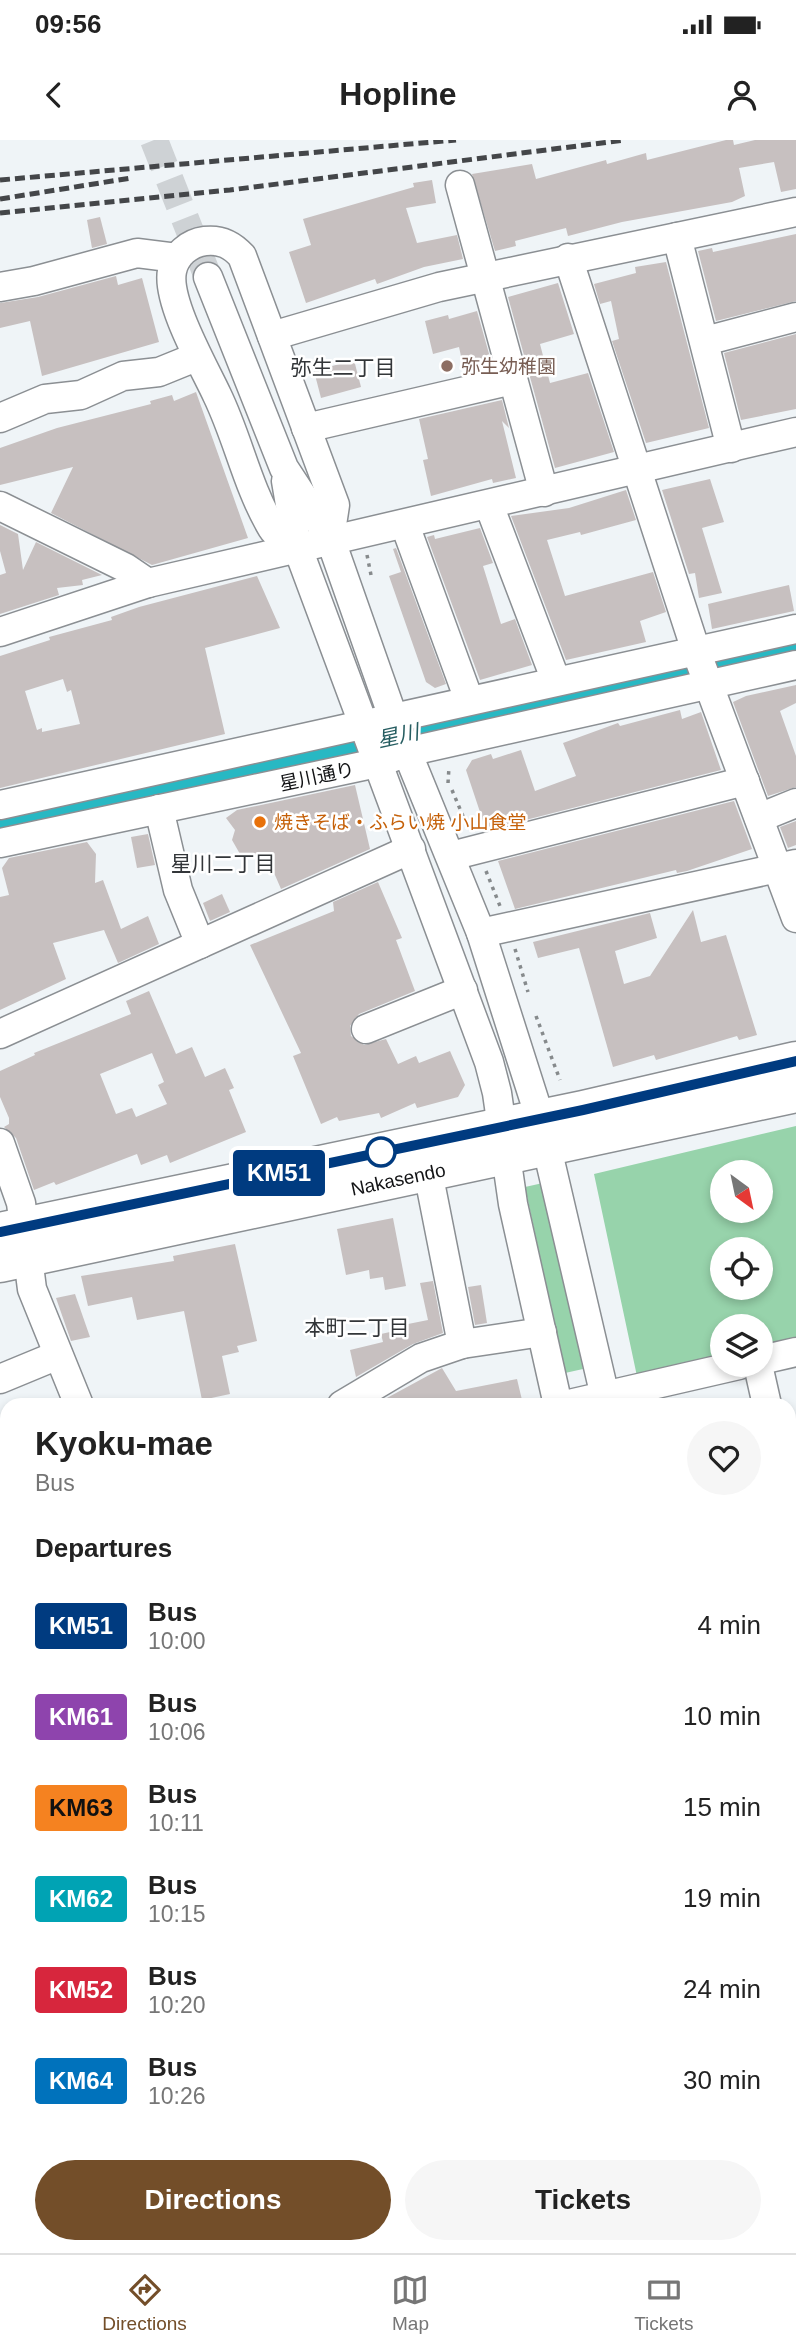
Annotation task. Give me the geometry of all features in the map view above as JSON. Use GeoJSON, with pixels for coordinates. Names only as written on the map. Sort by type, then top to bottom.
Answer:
{"type":"FeatureCollection","features":[{"type":"Feature","properties":{"kind":"highway","name":"Nakasendo"},"geometry":{"type":"LineString","coordinates":[[544,1133],[796,1061]]}},
{"type":"Feature","properties":{"kind":"highway","name":"Nakasendo"},"geometry":{"type":"LineString","coordinates":[[13,1245],[544,1133],[796,1093]]}},
{"type":"Feature","properties":{"kind":"highway","name":"Nakasendo"},"geometry":{"type":"LineString","coordinates":[[13,1245],[428,1172],[504,1141]]}},
{"type":"Feature","properties":{"kind":"street"},"geometry":{"type":"LineString","coordinates":[[460,185],[544,492]]}},
{"type":"Feature","properties":{"kind":"street"},"geometry":{"type":"LineString","coordinates":[[272,337],[485,276],[796,212]]}},
{"type":"Feature","properties":{"kind":"street"},"geometry":{"type":"LineString","coordinates":[[677,237],[731,447]]}},
{"type":"Feature","properties":{"kind":"street"},"geometry":{"type":"LineString","coordinates":[[297,546],[274,531],[256,497],[217,395],[196,357],[172,284],[177,258],[199,241],[211,240],[234,247],[242,256],[335,505],[330,538]]}},
{"type":"Feature","properties":{"kind":"street"},"geometry":{"type":"LineString","coordinates":[[0,287],[34,281],[137,253],[177,258]]}},
{"type":"Feature","properties":{"kind":"street"},"geometry":{"type":"LineString","coordinates":[[568,258],[696,651],[759,818],[787,866],[796,918]]}},
{"type":"Feature","properties":{"kind":"street"},"geometry":{"type":"LineString","coordinates":[[208,277],[284,468],[330,538],[394,719],[481,933],[544,1133],[604,1398]]}},
{"type":"Feature","properties":{"kind":"street"},"geometry":{"type":"LineString","coordinates":[[705,341],[796,317]]}},
{"type":"Feature","properties":{"kind":"street"},"geometry":{"type":"LineString","coordinates":[[0,418],[45,399],[81,395],[123,376],[159,372],[196,357]]}},
{"type":"Feature","properties":{"kind":"street"},"geometry":{"type":"LineString","coordinates":[[306,428],[513,380]]}},
{"type":"Feature","properties":{"kind":"street"},"geometry":{"type":"LineString","coordinates":[[0,632],[148,583],[330,538],[405,525],[796,432]]}},
{"type":"Feature","properties":{"kind":"street"},"geometry":{"type":"LineString","coordinates":[[284,468],[297,546],[489,1062],[513,1204],[556,1398]]}},
{"type":"Feature","properties":{"kind":"street"},"geometry":{"type":"LineString","coordinates":[[489,505],[556,681]]}},
{"type":"Feature","properties":{"kind":"street"},"geometry":{"type":"LineString","coordinates":[[0,506],[126,568],[148,583]]}},
{"type":"Feature","properties":{"kind":"street"},"geometry":{"type":"LineString","coordinates":[[405,525],[469,700]]}},
{"type":"Feature","properties":{"kind":"street","name":"星川通り"},"geometry":{"type":"LineString","coordinates":[[0,805],[796,629]]}},
{"type":"Feature","properties":{"kind":"street","name":"星川通り"},"geometry":{"type":"LineString","coordinates":[[0,843],[377,763],[407,752],[796,665]]}},
{"type":"Feature","properties":{"kind":"street"},"geometry":{"type":"LineString","coordinates":[[451,856],[745,781]]}},
{"type":"Feature","properties":{"kind":"street"},"geometry":{"type":"LineString","coordinates":[[759,818],[796,803]]}},
{"type":"Feature","properties":{"kind":"street"},"geometry":{"type":"LineString","coordinates":[[159,809],[178,890],[200,944]]}},
{"type":"Feature","properties":{"kind":"street"},"geometry":{"type":"LineString","coordinates":[[0,1034],[411,849]]}},
{"type":"Feature","properties":{"kind":"street"},"geometry":{"type":"LineString","coordinates":[[481,933],[787,866]]}},
{"type":"Feature","properties":{"kind":"street"},"geometry":{"type":"LineString","coordinates":[[366,1030],[463,990]]}},
{"type":"Feature","properties":{"kind":"street"},"geometry":{"type":"LineString","coordinates":[[0,1143],[21,1203],[13,1245],[76,1398]]}},
{"type":"Feature","properties":{"kind":"street"},"geometry":{"type":"LineString","coordinates":[[428,1172],[462,1344]]}},
{"type":"Feature","properties":{"kind":"street"},"geometry":{"type":"LineString","coordinates":[[354,1398],[421,1358],[462,1344],[542,1332]]}},
{"type":"Feature","properties":{"kind":"street"},"geometry":{"type":"LineString","coordinates":[[773,1357],[796,1352]]}},
{"type":"Feature","properties":{"kind":"street"},"geometry":{"type":"LineString","coordinates":[[0,1379],[58,1355]]}},
{"type":"Feature","properties":{"kind":"street"},"geometry":{"type":"LineString","coordinates":[[616,1398],[710,1373]]}},
{"type":"Feature","properties":{"kind":"street"},"geometry":{"type":"LineString","coordinates":[[761,1377],[765,1398]]}},
{"type":"Feature","properties":{"kind":"green space"},"geometry":{"type":"Polygon","coordinates":[[[796,1126],[796,1343],[773,1349],[773,1314],[710,1314],[710,1364],[638,1381],[594,1174],[796,1126]]]}},
{"type":"Feature","properties":{"kind":"green space"},"geometry":{"type":"Polygon","coordinates":[[[543,1183],[583,1369],[565,1373],[525,1187],[543,1183]]]}},
{"type":"Feature","properties":{"kind":"building"},"geometry":{"type":"Polygon","coordinates":[[[733,140],[734,145],[755,140],[796,140],[796,189],[781,192],[774,162],[739,168],[745,196],[732,202],[622,222],[568,236],[566,228],[515,241],[516,246],[495,251],[472,174],[532,164],[536,179],[606,160],[607,164],[646,153],[647,160],[733,140]]]}},
{"type":"Feature","properties":{"kind":"building"},"geometry":{"type":"Polygon","coordinates":[[[432,180],[436,203],[406,208],[417,243],[457,235],[463,259],[424,267],[377,284],[375,279],[306,303],[289,252],[311,245],[303,219],[414,187],[413,183],[432,180]]]}},
{"type":"Feature","properties":{"kind":"building"},"geometry":{"type":"Polygon","coordinates":[[[100,217],[107,244],[92,248],[87,220],[100,217]]]}},
{"type":"Feature","properties":{"kind":"building"},"geometry":{"type":"Polygon","coordinates":[[[796,234],[796,301],[716,321],[698,251],[712,248],[713,252],[796,234]]]}},
{"type":"Feature","properties":{"kind":"building"},"geometry":{"type":"Polygon","coordinates":[[[666,262],[709,428],[646,443],[612,341],[619,339],[611,301],[600,304],[594,284],[636,273],[635,267],[666,262]]]}},
{"type":"Feature","properties":{"kind":"building"},"geometry":{"type":"Polygon","coordinates":[[[116,276],[118,285],[142,278],[159,342],[42,376],[30,321],[0,328],[0,303],[38,297],[116,276]]]}},
{"type":"Feature","properties":{"kind":"building"},"geometry":{"type":"Polygon","coordinates":[[[558,283],[574,334],[540,344],[550,383],[588,373],[614,452],[555,468],[508,297],[558,283]]]}},
{"type":"Feature","properties":{"kind":"building"},"geometry":{"type":"Polygon","coordinates":[[[477,311],[493,368],[465,374],[459,347],[433,354],[425,321],[448,315],[449,319],[477,311]]]}},
{"type":"Feature","properties":{"kind":"building"},"geometry":{"type":"Polygon","coordinates":[[[796,334],[796,409],[741,420],[724,353],[796,334]]]}},
{"type":"Feature","properties":{"kind":"building"},"geometry":{"type":"Polygon","coordinates":[[[354,360],[361,387],[321,398],[314,371],[354,360]]]}},
{"type":"Feature","properties":{"kind":"building"},"geometry":{"type":"Polygon","coordinates":[[[196,392],[248,538],[152,565],[51,513],[73,467],[0,485],[0,448],[57,428],[151,404],[150,401],[172,395],[174,401],[196,392]]]}},
{"type":"Feature","properties":{"kind":"building"},"geometry":{"type":"Polygon","coordinates":[[[502,400],[509,428],[502,421],[516,478],[493,483],[492,479],[431,496],[423,460],[428,459],[419,419],[502,400]]]}},
{"type":"Feature","properties":{"kind":"building"},"geometry":{"type":"Polygon","coordinates":[[[710,479],[724,522],[702,528],[722,593],[699,598],[695,573],[689,574],[662,490],[710,479]]]}},
{"type":"Feature","properties":{"kind":"building"},"geometry":{"type":"Polygon","coordinates":[[[626,490],[636,520],[581,535],[580,532],[547,540],[565,596],[653,572],[666,612],[640,621],[646,642],[566,660],[511,516],[569,508],[626,490]]]}},
{"type":"Feature","properties":{"kind":"building"},"geometry":{"type":"Polygon","coordinates":[[[0,525],[18,534],[23,570],[36,542],[102,575],[82,580],[83,585],[57,588],[59,595],[0,614],[0,575],[6,573],[0,551],[0,525]]]}},
{"type":"Feature","properties":{"kind":"building"},"geometry":{"type":"Polygon","coordinates":[[[480,528],[493,563],[483,566],[501,624],[515,619],[532,665],[480,680],[427,537],[434,535],[435,539],[480,528]]]}},
{"type":"Feature","properties":{"kind":"building"},"geometry":{"type":"Polygon","coordinates":[[[396,548],[446,684],[435,688],[426,682],[389,576],[401,572],[393,549],[396,548]]]}},
{"type":"Feature","properties":{"kind":"building"},"geometry":{"type":"Polygon","coordinates":[[[257,576],[280,628],[205,648],[225,734],[0,788],[0,656],[50,640],[49,637],[112,620],[111,617],[257,576]],[[63,679],[25,691],[37,730],[42,728],[42,732],[80,724],[71,690],[67,692],[63,679]]]}},
{"type":"Feature","properties":{"kind":"building"},"geometry":{"type":"Polygon","coordinates":[[[789,585],[794,611],[712,629],[708,604],[789,585]]]}},
{"type":"Feature","properties":{"kind":"building"},"geometry":{"type":"Polygon","coordinates":[[[796,685],[796,703],[780,711],[796,756],[796,787],[768,796],[733,702],[746,696],[796,685]]]}},
{"type":"Feature","properties":{"kind":"building"},"geometry":{"type":"Polygon","coordinates":[[[680,710],[682,719],[701,712],[721,770],[486,830],[466,770],[472,760],[491,754],[493,759],[521,750],[535,791],[576,776],[563,743],[618,723],[620,726],[680,710]]]}},
{"type":"Feature","properties":{"kind":"building"},"geometry":{"type":"Polygon","coordinates":[[[355,785],[370,849],[281,889],[265,852],[244,861],[232,840],[235,830],[226,818],[237,810],[355,785]]]}},
{"type":"Feature","properties":{"kind":"building"},"geometry":{"type":"Polygon","coordinates":[[[734,801],[752,849],[687,871],[677,873],[676,870],[515,909],[498,861],[734,801]]]}},
{"type":"Feature","properties":{"kind":"building"},"geometry":{"type":"Polygon","coordinates":[[[796,821],[796,845],[788,848],[780,827],[796,821]]]}},
{"type":"Feature","properties":{"kind":"building"},"geometry":{"type":"Polygon","coordinates":[[[148,834],[155,865],[137,868],[131,837],[148,834]]]}},
{"type":"Feature","properties":{"kind":"building"},"geometry":{"type":"Polygon","coordinates":[[[87,842],[96,854],[95,883],[103,880],[121,929],[148,916],[159,944],[118,963],[104,930],[53,943],[66,979],[0,1010],[0,897],[9,895],[2,868],[9,858],[87,842]]]}},
{"type":"Feature","properties":{"kind":"building"},"geometry":{"type":"Polygon","coordinates":[[[378,882],[402,938],[396,940],[415,991],[359,1014],[350,1026],[351,1036],[364,1045],[386,1039],[398,1064],[416,1056],[419,1063],[450,1051],[465,1085],[458,1097],[417,1108],[415,1103],[381,1118],[379,1113],[339,1121],[337,1117],[321,1124],[293,1056],[301,1053],[250,945],[334,911],[333,902],[378,882]]]}},
{"type":"Feature","properties":{"kind":"building"},"geometry":{"type":"Polygon","coordinates":[[[222,894],[230,912],[210,921],[203,903],[222,894]]]}},
{"type":"Feature","properties":{"kind":"building"},"geometry":{"type":"Polygon","coordinates":[[[693,910],[701,942],[726,935],[757,1035],[739,1040],[737,1036],[656,1060],[654,1055],[613,1067],[579,948],[538,958],[533,942],[650,913],[657,938],[615,951],[624,984],[650,976],[693,910]]]}},
{"type":"Feature","properties":{"kind":"building"},"geometry":{"type":"Polygon","coordinates":[[[149,991],[176,1054],[192,1047],[205,1077],[225,1068],[234,1088],[229,1090],[246,1132],[170,1163],[167,1155],[141,1165],[137,1154],[56,1185],[54,1182],[34,1190],[16,1138],[4,1127],[9,1124],[9,1118],[0,1097],[0,1071],[35,1055],[34,1053],[131,1014],[126,1001],[149,991]],[[152,1053],[100,1074],[116,1114],[132,1108],[136,1117],[167,1104],[158,1085],[164,1082],[152,1053]]]}},
{"type":"Feature","properties":{"kind":"building"},"geometry":{"type":"Polygon","coordinates":[[[393,1218],[406,1286],[385,1290],[383,1277],[370,1279],[369,1270],[346,1275],[337,1229],[393,1218]]]}},
{"type":"Feature","properties":{"kind":"building"},"geometry":{"type":"Polygon","coordinates":[[[235,1244],[257,1341],[237,1346],[239,1352],[222,1356],[230,1394],[202,1398],[184,1311],[137,1320],[132,1297],[88,1306],[81,1276],[174,1261],[173,1256],[235,1244]]]}},
{"type":"Feature","properties":{"kind":"building"},"geometry":{"type":"Polygon","coordinates":[[[433,1281],[443,1333],[413,1344],[356,1377],[350,1350],[383,1342],[381,1334],[399,1330],[398,1326],[428,1320],[420,1283],[433,1281]]]}},
{"type":"Feature","properties":{"kind":"building"},"geometry":{"type":"Polygon","coordinates":[[[481,1285],[487,1323],[475,1325],[468,1287],[481,1285]]]}},
{"type":"Feature","properties":{"kind":"building"},"geometry":{"type":"Polygon","coordinates":[[[75,1294],[90,1337],[71,1341],[56,1298],[75,1294]]]}},
{"type":"Feature","properties":{"kind":"building"},"geometry":{"type":"Polygon","coordinates":[[[442,1368],[456,1391],[517,1379],[522,1398],[387,1398],[442,1368]]]}},
{"type":"Feature","properties":{"kind":"waterway","name":"星川"},"geometry":{"type":"LineString","coordinates":[[0,824],[796,648]]}},
{"type":"Feature","properties":{"kind":"tunnel"},"geometry":{"type":"LineString","coordinates":[[154,140],[208,277]]}},
{"type":"Feature","properties":{"kind":"railway"},"geometry":{"type":"LineString","coordinates":[[0,180],[456,140]]}},
{"type":"Feature","properties":{"kind":"railway"},"geometry":{"type":"LineString","coordinates":[[0,213],[230,190],[625,140]]}},
{"type":"Feature","properties":{"kind":"railway"},"geometry":{"type":"LineString","coordinates":[[0,199],[131,178]]}},
{"type":"Feature","properties":{"kind":"bus line","name":"KM51"},"geometry":{"type":"LineString","coordinates":[[0,1232],[583,1110],[796,1061]]}},
{"type":"Feature","properties":{"kind":"place","name":"弥生幼稚園"},"geometry":{"type":"Point","coordinates":[447,366]}},
{"type":"Feature","properties":{"kind":"place","name":"焼きそば・ふらい焼 小山食堂"},"geometry":{"type":"Point","coordinates":[260,822]}},
{"type":"Feature","properties":{"kind":"district","name":"弥生二丁目"},"geometry":{"type":"Point","coordinates":[343,368]}},
{"type":"Feature","properties":{"kind":"district","name":"星川二丁目"},"geometry":{"type":"Point","coordinates":[223,864]}},
{"type":"Feature","properties":{"kind":"district","name":"本町二丁目"},"geometry":{"type":"Point","coordinates":[357,1328]}}]}
